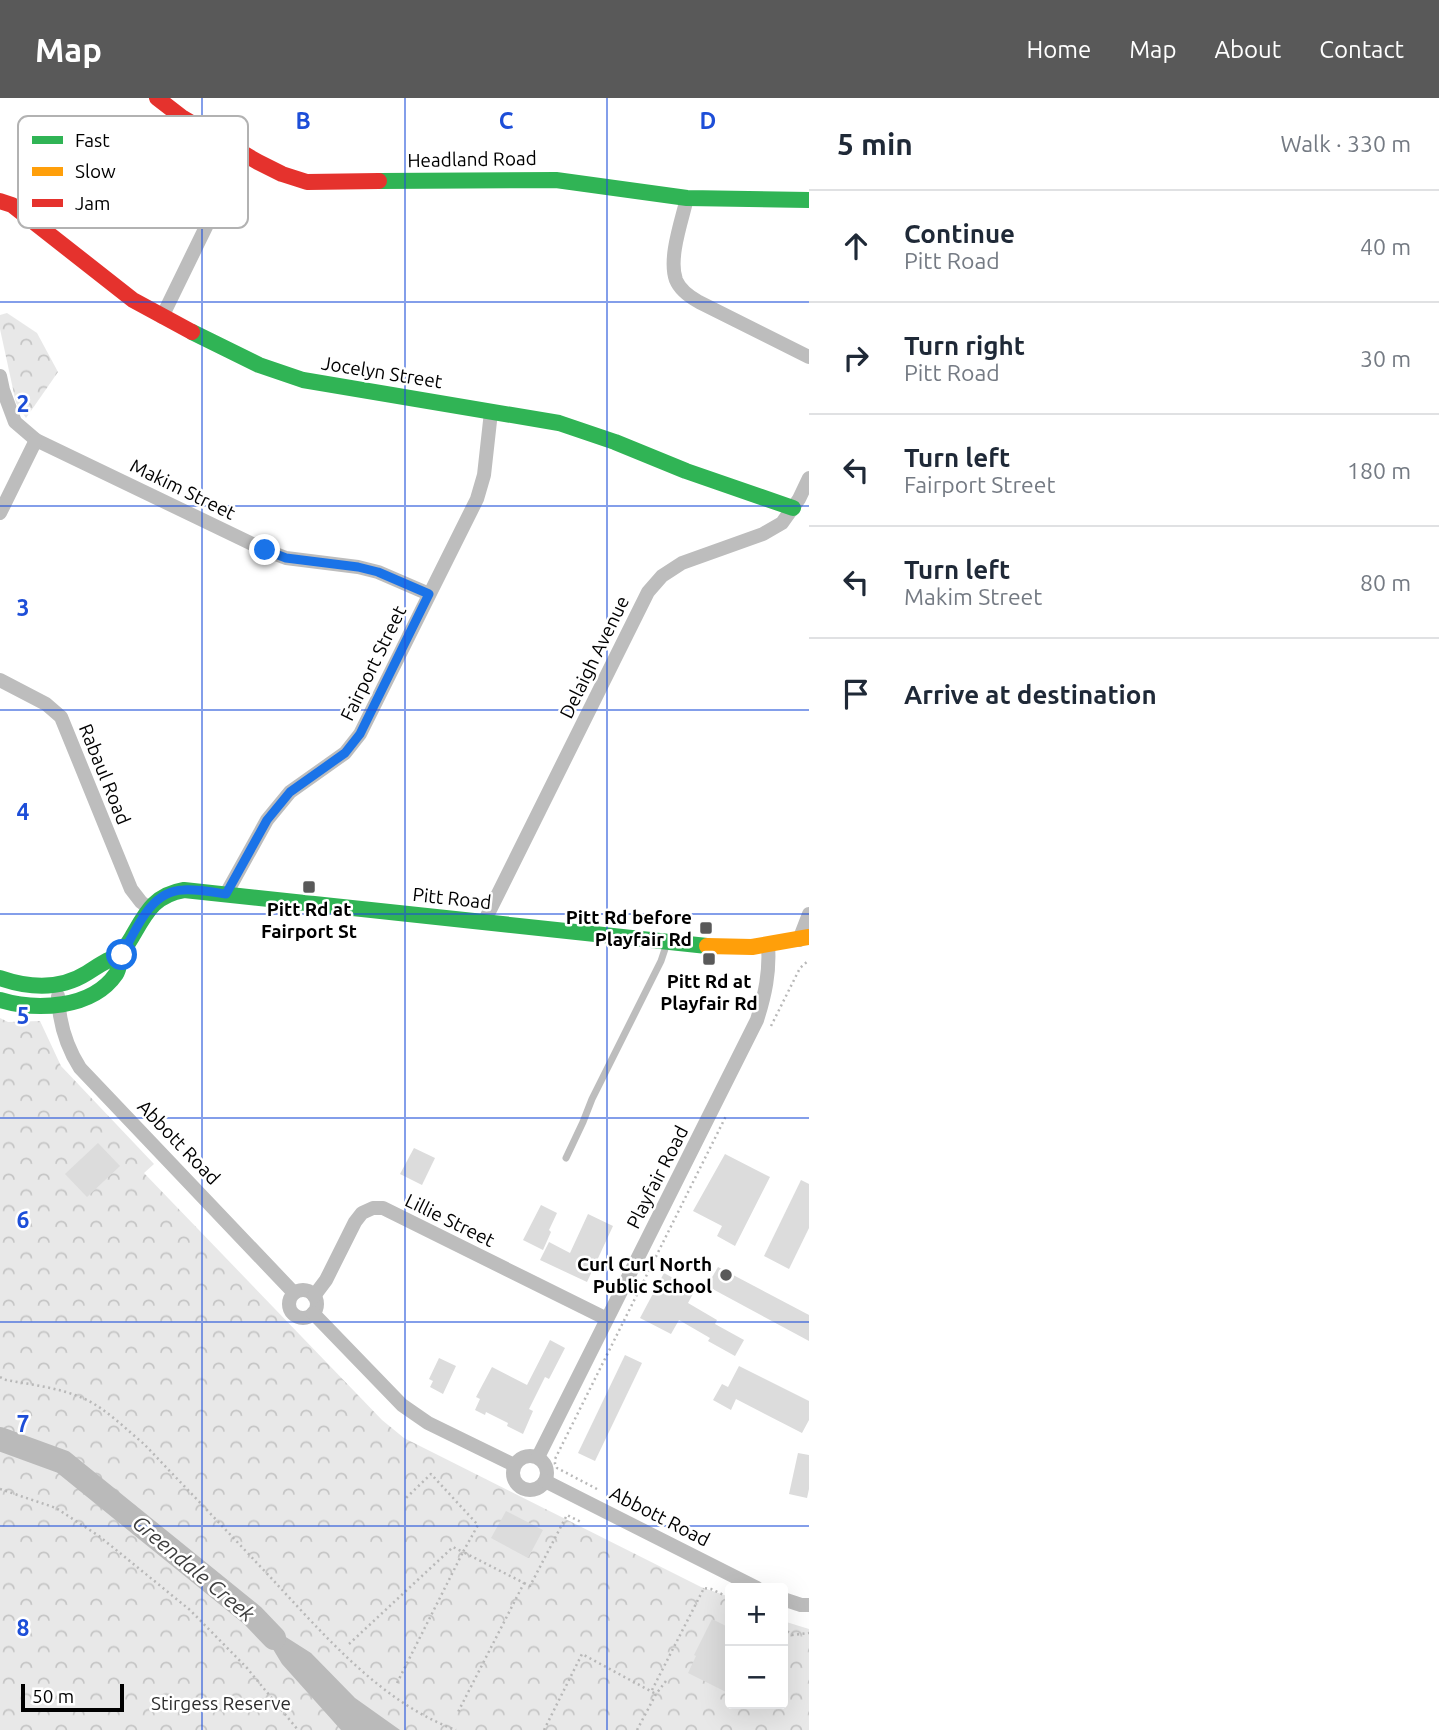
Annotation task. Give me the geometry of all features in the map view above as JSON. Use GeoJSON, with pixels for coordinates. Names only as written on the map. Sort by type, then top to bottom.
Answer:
{"type":"FeatureCollection","features":[{"type":"Feature","properties":{"kind":"street","name":"Headland Road"},"geometry":{"type":"LineString","coordinates":[[157,98],[180,116]]}},
{"type":"Feature","properties":{"kind":"street","name":"Headland Road"},"geometry":{"type":"LineString","coordinates":[[248,156],[281,174],[307,182],[556,180],[687,198],[809,200]]}},
{"type":"Feature","properties":{"kind":"street"},"geometry":{"type":"LineString","coordinates":[[687,198],[674,257],[676,279],[681,288],[699,302],[809,358]]}},
{"type":"Feature","properties":{"kind":"street","name":"Jocelyn Street"},"geometry":{"type":"LineString","coordinates":[[0,201],[18,210]]}},
{"type":"Feature","properties":{"kind":"street","name":"Jocelyn Street"},"geometry":{"type":"LineString","coordinates":[[41,228],[133,300],[259,365],[303,380],[559,423],[793,508]]}},
{"type":"Feature","properties":{"kind":"street"},"geometry":{"type":"LineString","coordinates":[[162,317],[205,228]]}},
{"type":"Feature","properties":{"kind":"street","name":"Makim Street"},"geometry":{"type":"LineString","coordinates":[[0,376],[15,422],[36,440],[265,550],[286,558],[378,572],[429,594]]}},
{"type":"Feature","properties":{"kind":"street","name":"Fairport Street"},"geometry":{"type":"LineString","coordinates":[[226,894],[267,820],[290,792],[345,753],[360,734],[477,499],[484,475],[491,412]]}},
{"type":"Feature","properties":{"kind":"street"},"geometry":{"type":"LineString","coordinates":[[0,513],[36,440]]}},
{"type":"Feature","properties":{"kind":"street","name":"Delaigh Avenue"},"geometry":{"type":"LineString","coordinates":[[484,922],[648,592],[662,576],[682,563],[763,534],[782,523],[809,478]]}},
{"type":"Feature","properties":{"kind":"street","name":"Rabaul Road"},"geometry":{"type":"LineString","coordinates":[[0,680],[46,704],[61,717],[131,889],[149,908]]}},
{"type":"Feature","properties":{"kind":"street","name":"Pitt Road"},"geometry":{"type":"LineString","coordinates":[[58,1005],[74,1002],[105,985],[117,973],[122,955],[149,908],[173,891],[184,890],[732,948],[804,939]]}},
{"type":"Feature","properties":{"kind":"street"},"geometry":{"type":"LineString","coordinates":[[804,939],[809,914]]}},
{"type":"Feature","properties":{"kind":"street","name":"Playfair Road"},"geometry":{"type":"LineString","coordinates":[[538,1457],[757,1020],[767,987],[768,945]]}},
{"type":"Feature","properties":{"kind":"street"},"geometry":{"type":"LineString","coordinates":[[0,978],[33,986],[57,985],[69,982],[105,961],[122,955]]}},
{"type":"Feature","properties":{"kind":"street","name":"Abbott Road"},"geometry":{"type":"LineString","coordinates":[[57,985],[64,1036],[80,1068],[294,1293],[289,1301],[293,1314],[305,1318],[313,1313],[402,1405],[428,1423],[514,1465],[514,1480],[522,1488],[532,1490],[545,1481],[747,1583]]}},
{"type":"Feature","properties":{"kind":"street"},"geometry":{"type":"LineString","coordinates":[[0,1000],[31,1007],[58,1005]]}},
{"type":"Feature","properties":{"kind":"street","name":"Lillie Street"},"geometry":{"type":"LineString","coordinates":[[314,1296],[326,1280],[362,1213],[373,1208],[383,1208],[607,1320]]}},
{"type":"Feature","properties":{"kind":"street"},"geometry":{"type":"LineString","coordinates":[[294,1293],[302,1290],[314,1296],[316,1305],[313,1313]]}},
{"type":"Feature","properties":{"kind":"street"},"geometry":{"type":"LineString","coordinates":[[514,1465],[522,1457],[538,1457],[547,1470],[545,1481]]}},
{"type":"Feature","properties":{"kind":"street"},"geometry":{"type":"LineString","coordinates":[[788,1601],[809,1605]]}},
{"type":"Feature","properties":{"kind":"lane"},"geometry":{"type":"LineString","coordinates":[[566,1158],[668,942]]}},
{"type":"Feature","properties":{"kind":"path"},"geometry":{"type":"LineString","coordinates":[[769,1029],[800,968],[809,960]]}},
{"type":"Feature","properties":{"kind":"path"},"geometry":{"type":"LineString","coordinates":[[597,1489],[557,1468],[555,1460],[725,1117]]}},
{"type":"Feature","properties":{"kind":"path"},"geometry":{"type":"LineString","coordinates":[[0,1377],[88,1401],[119,1423],[144,1444],[333,1644],[407,1706],[434,1722],[456,1730]]}},
{"type":"Feature","properties":{"kind":"path"},"geometry":{"type":"LineString","coordinates":[[397,1683],[478,1525],[431,1474],[405,1499]]}},
{"type":"Feature","properties":{"kind":"path"},"geometry":{"type":"LineString","coordinates":[[0,1489],[56,1508],[99,1536],[190,1610],[247,1668],[298,1730]]}},
{"type":"Feature","properties":{"kind":"path"},"geometry":{"type":"LineString","coordinates":[[349,1644],[453,1547],[530,1586],[567,1515],[581,1522]]}},
{"type":"Feature","properties":{"kind":"path"},"geometry":{"type":"LineString","coordinates":[[457,1714],[524,1583]]}},
{"type":"Feature","properties":{"kind":"path"},"geometry":{"type":"LineString","coordinates":[[651,1691],[704,1588],[725,1596]]}},
{"type":"Feature","properties":{"kind":"path"},"geometry":{"type":"LineString","coordinates":[[788,1631],[792,1634],[809,1633]]}},
{"type":"Feature","properties":{"kind":"path"},"geometry":{"type":"LineString","coordinates":[[544,1730],[582,1654],[656,1694]]}},
{"type":"Feature","properties":{"kind":"path"},"geometry":{"type":"LineString","coordinates":[[637,1730],[666,1681]]}},
{"type":"Feature","properties":{"kind":"green space"},"geometry":{"type":"Polygon","coordinates":[[[7,313],[37,333],[58,372],[26,418],[16,403],[0,329],[0,315],[7,313]]]}},
{"type":"Feature","properties":{"kind":"green space","name":"Stirgess Reserve"},"geometry":{"type":"Polygon","coordinates":[[[0,1018],[8,1022],[40,1021],[61,1066],[154,1164],[144,1173],[382,1420],[404,1438],[701,1587],[725,1595],[725,1709],[788,1709],[788,1623],[809,1629],[809,1730],[0,1730],[0,1018]]]}},
{"type":"Feature","properties":{"kind":"shaded area"},"geometry":{"type":"Polygon","coordinates":[[[253,1616],[311,1653],[355,1698],[400,1730],[341,1730],[282,1664],[253,1616]]]}},
{"type":"Feature","properties":{"kind":"building"},"geometry":{"type":"Polygon","coordinates":[[[98,1143],[120,1166],[87,1197],[65,1174],[98,1143]]]}},
{"type":"Feature","properties":{"kind":"building"},"geometry":{"type":"Polygon","coordinates":[[[414,1148],[435,1158],[422,1185],[400,1174],[414,1148]]]}},
{"type":"Feature","properties":{"kind":"building"},"geometry":{"type":"Polygon","coordinates":[[[725,1154],[770,1177],[735,1246],[717,1236],[722,1226],[693,1211],[725,1154]]]}},
{"type":"Feature","properties":{"kind":"building"},"geometry":{"type":"Polygon","coordinates":[[[801,1180],[809,1184],[809,1228],[789,1269],[764,1256],[801,1180]]]}},
{"type":"Feature","properties":{"kind":"building"},"geometry":{"type":"Polygon","coordinates":[[[541,1205],[557,1213],[543,1250],[523,1240],[541,1205]]]}},
{"type":"Feature","properties":{"kind":"building"},"geometry":{"type":"Polygon","coordinates":[[[588,1214],[613,1226],[587,1282],[540,1260],[549,1242],[570,1253],[588,1214]]]}},
{"type":"Feature","properties":{"kind":"building"},"geometry":{"type":"Polygon","coordinates":[[[718,1267],[809,1315],[809,1341],[707,1286],[718,1267]]]}},
{"type":"Feature","properties":{"kind":"building"},"geometry":{"type":"Polygon","coordinates":[[[664,1273],[695,1290],[688,1303],[717,1320],[715,1324],[744,1340],[735,1356],[679,1320],[671,1334],[640,1318],[664,1273]]]}},
{"type":"Feature","properties":{"kind":"building"},"geometry":{"type":"Polygon","coordinates":[[[550,1340],[565,1348],[549,1379],[545,1377],[529,1409],[533,1411],[523,1434],[486,1412],[485,1415],[475,1410],[480,1399],[476,1397],[492,1367],[527,1385],[550,1340]]]}},
{"type":"Feature","properties":{"kind":"building"},"geometry":{"type":"Polygon","coordinates":[[[625,1355],[642,1363],[595,1461],[578,1453],[625,1355]]]}},
{"type":"Feature","properties":{"kind":"building"},"geometry":{"type":"Polygon","coordinates":[[[439,1358],[456,1366],[443,1394],[430,1387],[433,1381],[429,1379],[439,1358]]]}},
{"type":"Feature","properties":{"kind":"building"},"geometry":{"type":"Polygon","coordinates":[[[739,1366],[809,1401],[809,1420],[802,1433],[736,1399],[731,1410],[713,1400],[722,1384],[728,1387],[739,1366]]]}},
{"type":"Feature","properties":{"kind":"building"},"geometry":{"type":"Polygon","coordinates":[[[798,1453],[809,1455],[807,1498],[789,1494],[798,1453]]]}},
{"type":"Feature","properties":{"kind":"building"},"geometry":{"type":"Polygon","coordinates":[[[506,1511],[543,1530],[528,1558],[491,1538],[506,1511]]]}},
{"type":"Feature","properties":{"kind":"building"},"geometry":{"type":"Polygon","coordinates":[[[712,1619],[725,1626],[725,1692],[688,1673],[696,1656],[694,1655],[712,1619]]]}},
{"type":"Feature","properties":{"kind":"waterway","name":"Greendale Creek"},"geometry":{"type":"LineString","coordinates":[[0,1439],[63,1462],[253,1616],[274,1638]]}},
{"type":"Feature","properties":{"kind":"traffic: fast"},"geometry":{"type":"LineString","coordinates":[[379,181],[556,180],[687,198],[809,200]]}},
{"type":"Feature","properties":{"kind":"traffic: fast"},"geometry":{"type":"LineString","coordinates":[[192,332],[259,365],[303,380],[559,423],[793,508]]}},
{"type":"Feature","properties":{"kind":"traffic: fast"},"geometry":{"type":"LineString","coordinates":[[0,1000],[46,1006],[78,1001],[93,994],[106,986],[116,974],[122,953],[153,905],[174,892],[184,890],[707,946]]}},
{"type":"Feature","properties":{"kind":"traffic: fast"},"geometry":{"type":"LineString","coordinates":[[0,978],[22,984],[55,985],[77,979],[108,960],[122,955]]}},
{"type":"Feature","properties":{"kind":"traffic: slow"},"geometry":{"type":"LineString","coordinates":[[707,946],[752,947],[809,937]]}},
{"type":"Feature","properties":{"kind":"traffic: jam"},"geometry":{"type":"LineString","coordinates":[[157,98],[180,116]]}},
{"type":"Feature","properties":{"kind":"traffic: jam"},"geometry":{"type":"LineString","coordinates":[[248,156],[282,174],[307,182],[379,181]]}},
{"type":"Feature","properties":{"kind":"traffic: jam"},"geometry":{"type":"LineString","coordinates":[[0,201],[18,210]]}},
{"type":"Feature","properties":{"kind":"traffic: jam"},"geometry":{"type":"LineString","coordinates":[[41,228],[133,300],[192,332]]}},
{"type":"Feature","properties":{"kind":"place","name":"Pitt Rd at Fairport St"},"geometry":{"type":"Point","coordinates":[309,887]}},
{"type":"Feature","properties":{"kind":"place","name":"Pitt Rd before Playfair Rd"},"geometry":{"type":"Point","coordinates":[706,928]}},
{"type":"Feature","properties":{"kind":"place","name":"Pitt Rd at Playfair Rd"},"geometry":{"type":"Point","coordinates":[709,959]}},
{"type":"Feature","properties":{"kind":"place","name":"Curl Curl North Public School"},"geometry":{"type":"Point","coordinates":[726,1275]}},
{"type":"Feature","properties":{"kind":"route"},"geometry":{"type":"LineString","coordinates":[[122,955],[149,908],[166,894],[184,890],[226,894],[267,820],[290,792],[345,753],[360,734],[429,594],[378,572],[286,558],[265,550]]}}]}
